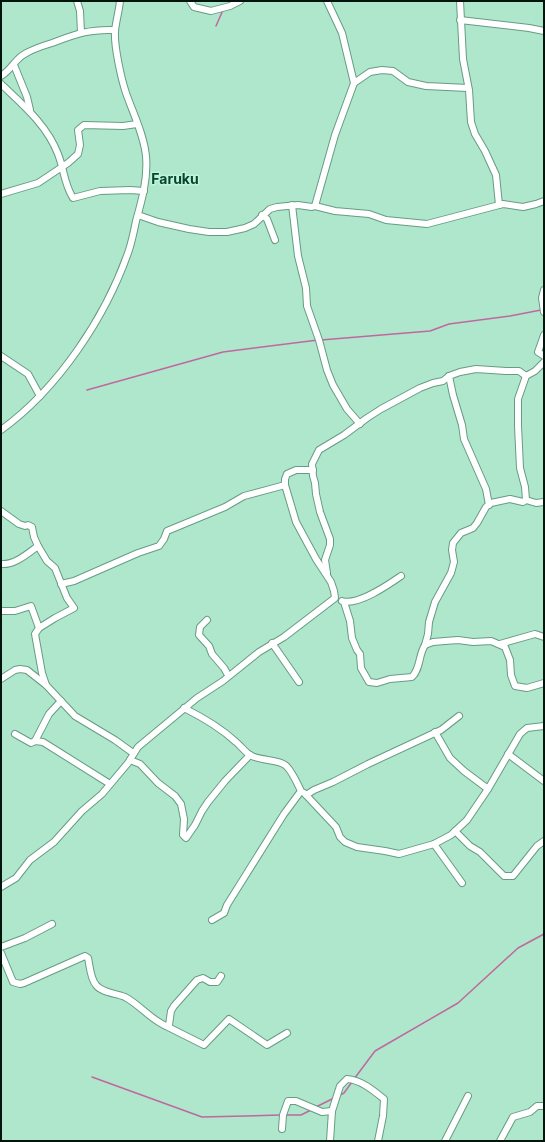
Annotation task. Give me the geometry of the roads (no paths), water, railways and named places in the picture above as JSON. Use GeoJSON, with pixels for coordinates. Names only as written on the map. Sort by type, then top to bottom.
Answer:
{"type":"FeatureCollection","features":[{"type":"Feature","properties":{"kind":"street"},"geometry":{"type":"LineString","coordinates":[[77,1],[80,11],[80,33]]}},
{"type":"Feature","properties":{"kind":"street"},"geometry":{"type":"LineString","coordinates":[[1,430],[40,396],[73,357],[90,332],[110,296],[128,251],[138,215],[147,174],[146,154],[125,90],[115,45],[115,30],[120,1]]}},
{"type":"Feature","properties":{"kind":"street"},"geometry":{"type":"LineString","coordinates":[[190,1],[194,7],[211,10],[230,6],[240,1]]}},
{"type":"Feature","properties":{"kind":"street"},"geometry":{"type":"LineString","coordinates":[[327,1],[342,33],[354,83]]}},
{"type":"Feature","properties":{"kind":"street"},"geometry":{"type":"LineString","coordinates":[[460,1],[463,59],[468,88],[471,122],[475,134],[496,175],[499,205]]}},
{"type":"Feature","properties":{"kind":"street"},"geometry":{"type":"LineString","coordinates":[[460,20],[518,26],[544,31]]}},
{"type":"Feature","properties":{"kind":"street"},"geometry":{"type":"LineString","coordinates":[[1,76],[14,65],[16,61],[42,46],[80,33],[100,29],[115,30]]}},
{"type":"Feature","properties":{"kind":"street"},"geometry":{"type":"LineString","coordinates":[[14,65],[27,97],[30,110]]}},
{"type":"Feature","properties":{"kind":"street"},"geometry":{"type":"LineString","coordinates":[[315,206],[334,135],[354,83],[370,72],[382,70],[393,71],[408,82],[426,86],[468,88]]}},
{"type":"Feature","properties":{"kind":"street"},"geometry":{"type":"LineString","coordinates":[[1,84],[30,110],[47,134],[58,153],[69,192],[73,198],[100,191],[144,191]]}},
{"type":"Feature","properties":{"kind":"street"},"geometry":{"type":"LineString","coordinates":[[1,194],[38,183],[56,172],[61,166],[68,163],[78,154],[80,145],[78,130],[84,125],[123,126],[137,124]]}},
{"type":"Feature","properties":{"kind":"street"},"geometry":{"type":"LineString","coordinates":[[138,215],[158,222],[190,229],[209,232],[227,232],[245,228],[254,224],[270,209],[292,205],[315,206],[335,211],[369,214],[391,220],[427,224],[503,204],[523,207],[544,201]]}},
{"type":"Feature","properties":{"kind":"street"},"geometry":{"type":"LineString","coordinates":[[292,205],[298,256],[306,288],[307,306],[333,385],[347,409],[360,424]]}},
{"type":"Feature","properties":{"kind":"street"},"geometry":{"type":"LineString","coordinates":[[262,215],[267,219],[275,240]]}},
{"type":"Feature","properties":{"kind":"street"},"geometry":{"type":"LineString","coordinates":[[544,290],[542,298],[544,319]]}},
{"type":"Feature","properties":{"kind":"street"},"geometry":{"type":"LineString","coordinates":[[544,335],[538,352],[544,356]]}},
{"type":"Feature","properties":{"kind":"street"},"geometry":{"type":"LineString","coordinates":[[1,356],[28,374],[40,396]]}},
{"type":"Feature","properties":{"kind":"street"},"geometry":{"type":"LineString","coordinates":[[526,500],[525,487],[520,468],[518,399],[526,376],[544,362]]}},
{"type":"Feature","properties":{"kind":"street"},"geometry":{"type":"LineString","coordinates":[[328,577],[325,560],[330,545],[330,539],[320,512],[312,470],[312,464],[320,450],[376,412],[420,388],[443,381],[449,376],[460,372],[476,369],[519,371],[526,376]]}},
{"type":"Feature","properties":{"kind":"street"},"geometry":{"type":"LineString","coordinates":[[449,376],[452,395],[462,425],[464,439],[486,489],[489,505]]}},
{"type":"Feature","properties":{"kind":"street"},"geometry":{"type":"LineString","coordinates":[[312,470],[296,470],[287,474],[285,485],[296,522],[316,559],[328,577],[334,591],[335,598]]}},
{"type":"Feature","properties":{"kind":"street"},"geometry":{"type":"LineString","coordinates":[[61,584],[74,581],[138,553],[159,546],[164,539],[166,531],[225,507],[244,496],[285,485]]}},
{"type":"Feature","properties":{"kind":"street"},"geometry":{"type":"LineString","coordinates":[[344,602],[350,621],[352,638],[360,654],[361,668],[369,682],[377,683],[390,679],[412,677],[418,669],[419,657],[425,645],[429,622],[435,602],[451,574],[454,562],[452,550],[453,543],[461,533],[473,528],[486,506],[491,503],[510,499],[523,502],[526,500],[536,503],[544,502]]}},
{"type":"Feature","properties":{"kind":"street"},"geometry":{"type":"LineString","coordinates":[[1,511],[20,524],[32,527],[38,546],[47,561],[55,568],[67,598],[74,608],[38,628]]}},
{"type":"Feature","properties":{"kind":"street"},"geometry":{"type":"LineString","coordinates":[[1,564],[9,564],[38,546]]}},
{"type":"Feature","properties":{"kind":"street"},"geometry":{"type":"LineString","coordinates":[[335,598],[344,602],[365,598],[401,576]]}},
{"type":"Feature","properties":{"kind":"street"},"geometry":{"type":"LineString","coordinates":[[1,887],[16,878],[30,860],[60,836],[82,811],[102,794],[130,760],[138,747],[184,708],[272,643],[284,637],[335,598]]}},
{"type":"Feature","properties":{"kind":"street"},"geometry":{"type":"LineString","coordinates":[[1,611],[16,611],[30,606],[38,628],[36,634],[42,673],[46,685]]}},
{"type":"Feature","properties":{"kind":"street"},"geometry":{"type":"LineString","coordinates":[[207,620],[200,627],[199,636],[209,646],[212,654],[228,675]]}},
{"type":"Feature","properties":{"kind":"street"},"geometry":{"type":"LineString","coordinates":[[500,644],[535,634],[544,637]]}},
{"type":"Feature","properties":{"kind":"street"},"geometry":{"type":"LineString","coordinates":[[425,645],[433,642],[458,640],[473,642],[491,641],[505,647],[510,660],[511,675],[514,686],[527,688],[544,683]]}},
{"type":"Feature","properties":{"kind":"street"},"geometry":{"type":"LineString","coordinates":[[272,643],[299,682]]}},
{"type":"Feature","properties":{"kind":"street"},"geometry":{"type":"LineString","coordinates":[[1,679],[15,670],[27,670],[46,685],[75,716],[115,740],[133,753]]}},
{"type":"Feature","properties":{"kind":"street"},"geometry":{"type":"LineString","coordinates":[[35,741],[50,714],[60,701]]}},
{"type":"Feature","properties":{"kind":"street"},"geometry":{"type":"LineString","coordinates":[[184,708],[198,714],[222,731],[236,741],[250,755],[286,765],[303,793],[336,827],[340,836],[345,842],[357,848],[385,850],[399,854],[434,844],[451,835],[467,820],[488,789],[520,734],[527,728],[544,726]]}},
{"type":"Feature","properties":{"kind":"street"},"geometry":{"type":"LineString","coordinates":[[212,920],[224,913],[284,814],[303,793],[333,782],[441,730],[459,716]]}},
{"type":"Feature","properties":{"kind":"street"},"geometry":{"type":"LineString","coordinates":[[435,732],[450,758],[464,772],[488,789]]}},
{"type":"Feature","properties":{"kind":"street"},"geometry":{"type":"LineString","coordinates":[[15,734],[31,743],[35,741],[43,742],[110,784]]}},
{"type":"Feature","properties":{"kind":"street"},"geometry":{"type":"LineString","coordinates":[[508,754],[544,781]]}},
{"type":"Feature","properties":{"kind":"street"},"geometry":{"type":"LineString","coordinates":[[130,760],[140,764],[158,783],[175,796],[181,804],[184,820],[184,836],[186,838],[208,802],[224,782],[250,755]]}},
{"type":"Feature","properties":{"kind":"street"},"geometry":{"type":"LineString","coordinates":[[455,831],[470,846],[480,852],[504,876],[513,876],[537,846],[544,841]]}},
{"type":"Feature","properties":{"kind":"street"},"geometry":{"type":"LineString","coordinates":[[434,844],[462,883]]}},
{"type":"Feature","properties":{"kind":"street"},"geometry":{"type":"LineString","coordinates":[[1,947],[25,938],[52,924]]}},
{"type":"Feature","properties":{"kind":"street"},"geometry":{"type":"LineString","coordinates":[[1,953],[13,982],[20,984],[34,980],[85,956],[88,958],[92,978],[95,984],[101,989],[124,997],[152,1018],[204,1045],[229,1019],[267,1045],[287,1033]]}},
{"type":"Feature","properties":{"kind":"street"},"geometry":{"type":"LineString","coordinates":[[166,1026],[168,1025],[174,1006],[197,980],[203,978],[210,982],[217,982],[221,976]]}},
{"type":"Feature","properties":{"kind":"street"},"geometry":{"type":"LineString","coordinates":[[330,1141],[332,1111],[340,1086],[347,1079],[354,1080],[370,1088],[384,1099],[383,1116],[378,1141]]}},
{"type":"Feature","properties":{"kind":"street"},"geometry":{"type":"LineString","coordinates":[[445,1141],[468,1096]]}},
{"type":"Feature","properties":{"kind":"street"},"geometry":{"type":"LineString","coordinates":[[282,1129],[283,1115],[288,1101],[296,1101],[322,1112],[332,1111]]}},
{"type":"Feature","properties":{"kind":"street"},"geometry":{"type":"LineString","coordinates":[[500,1141],[513,1117],[530,1112],[537,1106],[544,1106]]}},
{"type":"Feature","properties":{"kind":"waterway"},"geometry":{"type":"LineString","coordinates":[[216,26],[223,10]]}},
{"type":"Feature","properties":{"kind":"waterway"},"geometry":{"type":"LineString","coordinates":[[321,340],[430,331],[449,324],[510,316],[541,310]]}},
{"type":"Feature","properties":{"kind":"waterway"},"geometry":{"type":"LineString","coordinates":[[87,390],[223,352],[318,340]]}},
{"type":"Feature","properties":{"kind":"waterway"},"geometry":{"type":"LineString","coordinates":[[354,1079],[375,1051],[458,1003],[518,948],[544,934]]}},
{"type":"Feature","properties":{"kind":"waterway"},"geometry":{"type":"LineString","coordinates":[[92,1077],[202,1117],[281,1115]]}},
{"type":"Feature","properties":{"kind":"waterway"},"geometry":{"type":"LineString","coordinates":[[340,1095],[344,1093],[352,1082]]}},
{"type":"Feature","properties":{"kind":"waterway"},"geometry":{"type":"LineString","coordinates":[[316,1107],[334,1098]]}},
{"type":"Feature","properties":{"kind":"waterway"},"geometry":{"type":"LineString","coordinates":[[284,1115],[301,1115],[311,1110]]}},
{"type":"Feature","properties":{"kind":"district","name":"Faruku"},"geometry":{"type":"Point","coordinates":[175,178]}}]}
